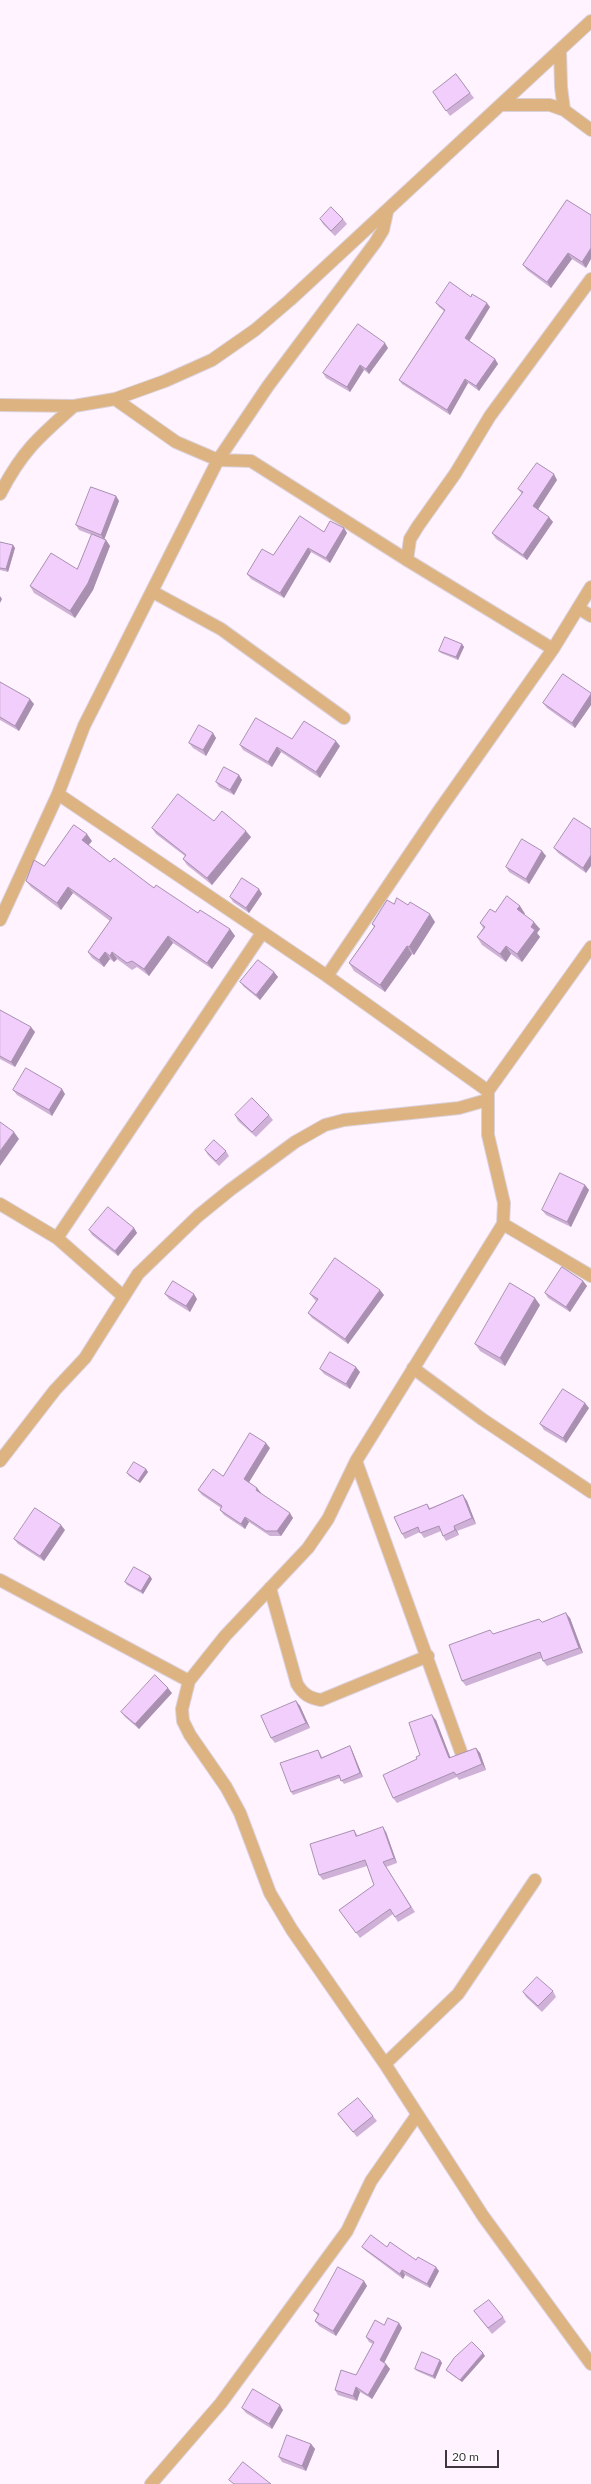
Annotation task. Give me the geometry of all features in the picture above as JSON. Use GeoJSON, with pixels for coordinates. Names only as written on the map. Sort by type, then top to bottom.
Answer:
{"type":"FeatureCollection","features":[{"type":"Feature","properties":{"kind":"street"},"geometry":{"type":"LineString","coordinates":[[0,405],[74,406],[115,399],[165,381],[218,356],[255,330],[387,212],[591,21]]}},
{"type":"Feature","properties":{"kind":"street"},"geometry":{"type":"LineString","coordinates":[[560,50],[561,87],[564,110]]}},
{"type":"Feature","properties":{"kind":"street"},"geometry":{"type":"LineString","coordinates":[[501,105],[550,105],[564,110],[591,130]]}},
{"type":"Feature","properties":{"kind":"street"},"geometry":{"type":"LineString","coordinates":[[2,912],[58,794],[84,726],[153,592],[218,460],[268,386],[375,243],[383,230],[387,212]]}},
{"type":"Feature","properties":{"kind":"street"},"geometry":{"type":"LineString","coordinates":[[407,560],[410,539],[418,526],[455,474],[490,416],[591,278]]}},
{"type":"Feature","properties":{"kind":"street"},"geometry":{"type":"LineString","coordinates":[[115,399],[176,442],[218,460],[251,461],[407,560],[553,649]]}},
{"type":"Feature","properties":{"kind":"street"},"geometry":{"type":"LineString","coordinates":[[0,494],[16,463],[34,441],[74,406]]}},
{"type":"Feature","properties":{"kind":"street"},"geometry":{"type":"LineString","coordinates":[[327,976],[438,812],[553,649],[591,587]]}},
{"type":"Feature","properties":{"kind":"street"},"geometry":{"type":"LineString","coordinates":[[153,592],[221,629],[344,718]]}},
{"type":"Feature","properties":{"kind":"street"},"geometry":{"type":"LineString","coordinates":[[578,608],[591,616]]}},
{"type":"Feature","properties":{"kind":"street"},"geometry":{"type":"LineString","coordinates":[[58,794],[327,976],[487,1095]]}},
{"type":"Feature","properties":{"kind":"street"},"geometry":{"type":"LineString","coordinates":[[58,1238],[262,933]]}},
{"type":"Feature","properties":{"kind":"street"},"geometry":{"type":"LineString","coordinates":[[0,1461],[4,1446],[85,1358],[138,1274],[198,1216],[295,1142],[325,1125],[344,1120],[459,1108],[487,1095],[591,947]]}},
{"type":"Feature","properties":{"kind":"street"},"geometry":{"type":"LineString","coordinates":[[487,1095],[488,1135],[504,1203],[503,1224],[356,1461],[328,1519],[308,1548],[225,1636],[189,1681],[182,1700],[183,1721],[240,1813],[270,1893],[308,1954],[385,2064],[483,2216],[591,2364]]}},
{"type":"Feature","properties":{"kind":"street"},"geometry":{"type":"LineString","coordinates":[[0,1204],[58,1238],[124,1296]]}},
{"type":"Feature","properties":{"kind":"street"},"geometry":{"type":"LineString","coordinates":[[503,1224],[591,1276]]}},
{"type":"Feature","properties":{"kind":"street"},"geometry":{"type":"LineString","coordinates":[[413,1368],[482,1419],[591,1492]]}},
{"type":"Feature","properties":{"kind":"street"},"geometry":{"type":"LineString","coordinates":[[356,1461],[428,1656],[461,1752]]}},
{"type":"Feature","properties":{"kind":"street"},"geometry":{"type":"LineString","coordinates":[[0,1580],[189,1681]]}},
{"type":"Feature","properties":{"kind":"street"},"geometry":{"type":"LineString","coordinates":[[270,1588],[297,1684],[302,1693],[311,1699],[321,1700],[428,1656]]}},
{"type":"Feature","properties":{"kind":"street"},"geometry":{"type":"LineString","coordinates":[[385,2064],[458,1994],[535,1880]]}},
{"type":"Feature","properties":{"kind":"street"},"geometry":{"type":"LineString","coordinates":[[150,2484],[221,2403],[343,2237],[371,2181],[417,2115]]}},
{"type":"Feature","properties":{"kind":"building"},"geometry":{"type":"Polygon","coordinates":[[[456,74],[470,93],[446,111],[433,92],[456,74]]]}},
{"type":"Feature","properties":{"kind":"building"},"geometry":{"type":"Polygon","coordinates":[[[567,200],[591,215],[591,248],[582,262],[568,253],[547,282],[523,265],[567,200]]]}},
{"type":"Feature","properties":{"kind":"building"},"geometry":{"type":"Polygon","coordinates":[[[331,207],[343,219],[331,231],[320,219],[331,207]]]}},
{"type":"Feature","properties":{"kind":"building"},"geometry":{"type":"Polygon","coordinates":[[[450,282],[471,297],[472,294],[487,303],[465,338],[495,359],[476,386],[465,379],[447,410],[399,380],[445,310],[436,303],[450,282]]]}},
{"type":"Feature","properties":{"kind":"building"},"geometry":{"type":"Polygon","coordinates":[[[358,324],[385,343],[366,369],[360,365],[347,387],[323,373],[358,324]]]}},
{"type":"Feature","properties":{"kind":"building"},"geometry":{"type":"Polygon","coordinates":[[[537,463],[554,474],[533,506],[549,517],[523,555],[492,533],[523,492],[518,489],[537,463]]]}},
{"type":"Feature","properties":{"kind":"building"},"geometry":{"type":"Polygon","coordinates":[[[91,487],[116,496],[101,535],[76,525],[91,487]]]}},
{"type":"Feature","properties":{"kind":"building"},"geometry":{"type":"Polygon","coordinates":[[[300,516],[324,532],[330,521],[344,528],[326,558],[308,548],[280,593],[247,574],[262,549],[273,555],[300,516]]]}},
{"type":"Feature","properties":{"kind":"building"},"geometry":{"type":"Polygon","coordinates":[[[92,534],[106,540],[88,583],[70,611],[30,586],[51,553],[77,569],[92,534]]]}},
{"type":"Feature","properties":{"kind":"building"},"geometry":{"type":"Polygon","coordinates":[[[0,542],[13,545],[6,569],[0,568],[0,542]]]}},
{"type":"Feature","properties":{"kind":"building"},"geometry":{"type":"Polygon","coordinates":[[[445,637],[462,644],[456,657],[439,651],[445,637]]]}},
{"type":"Feature","properties":{"kind":"building"},"geometry":{"type":"Polygon","coordinates":[[[563,674],[591,693],[572,723],[543,703],[563,674]]]}},
{"type":"Feature","properties":{"kind":"building"},"geometry":{"type":"Polygon","coordinates":[[[0,682],[30,699],[15,726],[0,717],[0,682]]]}},
{"type":"Feature","properties":{"kind":"building"},"geometry":{"type":"Polygon","coordinates":[[[256,718],[292,739],[304,721],[336,741],[316,772],[277,747],[268,762],[240,745],[256,718]]]}},
{"type":"Feature","properties":{"kind":"building"},"geometry":{"type":"Polygon","coordinates":[[[199,725],[213,733],[203,750],[189,743],[199,725]]]}},
{"type":"Feature","properties":{"kind":"building"},"geometry":{"type":"Polygon","coordinates":[[[224,767],[239,775],[230,790],[216,782],[224,767]]]}},
{"type":"Feature","properties":{"kind":"building"},"geometry":{"type":"Polygon","coordinates":[[[178,794],[214,821],[222,811],[246,831],[207,878],[183,859],[186,855],[152,828],[178,794]]]}},
{"type":"Feature","properties":{"kind":"building"},"geometry":{"type":"Polygon","coordinates":[[[574,818],[591,829],[591,855],[583,868],[554,848],[574,818]]]}},
{"type":"Feature","properties":{"kind":"building"},"geometry":{"type":"Polygon","coordinates":[[[74,825],[87,834],[82,840],[110,862],[114,858],[154,888],[156,885],[198,913],[200,910],[230,929],[207,963],[168,936],[144,969],[132,961],[127,963],[112,952],[110,956],[105,952],[99,960],[88,952],[112,918],[68,887],[57,903],[26,881],[34,860],[44,866],[74,825]]]}},
{"type":"Feature","properties":{"kind":"building"},"geometry":{"type":"Polygon","coordinates":[[[522,839],[542,851],[526,879],[506,867],[522,839]]]}},
{"type":"Feature","properties":{"kind":"building"},"geometry":{"type":"Polygon","coordinates":[[[242,878],[259,889],[246,908],[230,897],[242,878]]]}},
{"type":"Feature","properties":{"kind":"building"},"geometry":{"type":"Polygon","coordinates":[[[507,896],[520,906],[517,909],[534,922],[531,927],[535,930],[517,954],[506,946],[500,954],[477,937],[485,927],[480,923],[490,909],[495,912],[507,896]]]}},
{"type":"Feature","properties":{"kind":"building"},"geometry":{"type":"Polygon","coordinates":[[[397,898],[408,905],[410,902],[430,914],[409,947],[407,946],[380,985],[349,963],[375,926],[372,924],[387,900],[394,904],[397,898]]]}},
{"type":"Feature","properties":{"kind":"building"},"geometry":{"type":"Polygon","coordinates":[[[258,960],[274,972],[256,995],[240,982],[258,960]]]}},
{"type":"Feature","properties":{"kind":"building"},"geometry":{"type":"Polygon","coordinates":[[[0,1010],[31,1027],[11,1062],[0,1056],[0,1010]]]}},
{"type":"Feature","properties":{"kind":"building"},"geometry":{"type":"Polygon","coordinates":[[[26,1068],[62,1089],[49,1110],[13,1090],[26,1068]]]}},
{"type":"Feature","properties":{"kind":"building"},"geometry":{"type":"Polygon","coordinates":[[[252,1098],[269,1115],[252,1132],[235,1115],[252,1098]]]}},
{"type":"Feature","properties":{"kind":"building"},"geometry":{"type":"Polygon","coordinates":[[[0,1122],[14,1132],[0,1151],[0,1122]]]}},
{"type":"Feature","properties":{"kind":"building"},"geometry":{"type":"Polygon","coordinates":[[[214,1140],[226,1151],[216,1161],[205,1150],[214,1140]]]}},
{"type":"Feature","properties":{"kind":"building"},"geometry":{"type":"Polygon","coordinates":[[[560,1173],[585,1185],[567,1222],[542,1210],[560,1173]]]}},
{"type":"Feature","properties":{"kind":"building"},"geometry":{"type":"Polygon","coordinates":[[[108,1207],[134,1228],[115,1251],[89,1230],[108,1207]]]}},
{"type":"Feature","properties":{"kind":"building"},"geometry":{"type":"Polygon","coordinates":[[[335,1258],[380,1290],[345,1339],[308,1313],[318,1299],[310,1294],[335,1258]]]}},
{"type":"Feature","properties":{"kind":"building"},"geometry":{"type":"Polygon","coordinates":[[[562,1267],[583,1281],[566,1307],[545,1293],[562,1267]]]}},
{"type":"Feature","properties":{"kind":"building"},"geometry":{"type":"Polygon","coordinates":[[[173,1281],[194,1294],[186,1306],[165,1294],[173,1281]]]}},
{"type":"Feature","properties":{"kind":"building"},"geometry":{"type":"Polygon","coordinates":[[[510,1283],[535,1298],[500,1358],[475,1344],[510,1283]]]}},
{"type":"Feature","properties":{"kind":"building"},"geometry":{"type":"Polygon","coordinates":[[[330,1352],[356,1367],[346,1384],[320,1369],[330,1352]]]}},
{"type":"Feature","properties":{"kind":"building"},"geometry":{"type":"Polygon","coordinates":[[[563,1389],[585,1403],[563,1438],[540,1424],[563,1389]]]}},
{"type":"Feature","properties":{"kind":"building"},"geometry":{"type":"Polygon","coordinates":[[[250,1433],[266,1443],[244,1479],[257,1488],[256,1490],[290,1513],[277,1531],[266,1531],[245,1517],[241,1524],[220,1510],[222,1506],[198,1490],[213,1469],[223,1476],[250,1433]]]}},
{"type":"Feature","properties":{"kind":"building"},"geometry":{"type":"Polygon","coordinates":[[[134,1462],[146,1469],[138,1481],[127,1473],[134,1462]]]}},
{"type":"Feature","properties":{"kind":"building"},"geometry":{"type":"Polygon","coordinates":[[[463,1495],[472,1518],[454,1526],[455,1530],[443,1536],[439,1526],[420,1533],[418,1527],[402,1534],[394,1517],[427,1504],[429,1509],[463,1495]]]}},
{"type":"Feature","properties":{"kind":"building"},"geometry":{"type":"Polygon","coordinates":[[[35,1508],[61,1525],[40,1556],[14,1539],[35,1508]]]}},
{"type":"Feature","properties":{"kind":"building"},"geometry":{"type":"Polygon","coordinates":[[[134,1567],[150,1576],[141,1591],[125,1582],[134,1567]]]}},
{"type":"Feature","properties":{"kind":"building"},"geometry":{"type":"Polygon","coordinates":[[[566,1613],[579,1648],[543,1661],[540,1652],[462,1681],[449,1645],[490,1630],[493,1634],[539,1619],[542,1622],[566,1613]]]}},
{"type":"Feature","properties":{"kind":"building"},"geometry":{"type":"Polygon","coordinates":[[[155,1675],[168,1688],[135,1724],[121,1712],[155,1675]]]}},
{"type":"Feature","properties":{"kind":"building"},"geometry":{"type":"Polygon","coordinates":[[[296,1701],[306,1723],[271,1738],[261,1716],[296,1701]]]}},
{"type":"Feature","properties":{"kind":"building"},"geometry":{"type":"Polygon","coordinates":[[[432,1715],[449,1758],[476,1748],[482,1764],[456,1775],[454,1772],[393,1798],[383,1775],[417,1759],[416,1757],[420,1755],[409,1723],[432,1715]]]}},
{"type":"Feature","properties":{"kind":"building"},"geometry":{"type":"Polygon","coordinates":[[[350,1746],[360,1773],[341,1781],[339,1775],[291,1792],[280,1763],[318,1750],[321,1758],[350,1746]]]}},
{"type":"Feature","properties":{"kind":"building"},"geometry":{"type":"Polygon","coordinates":[[[383,1827],[394,1858],[383,1862],[411,1907],[395,1917],[390,1909],[356,1933],[339,1910],[374,1885],[365,1860],[319,1875],[310,1844],[354,1830],[356,1836],[383,1827]]]}},
{"type":"Feature","properties":{"kind":"building"},"geometry":{"type":"Polygon","coordinates":[[[537,1977],[553,1991],[538,2006],[523,1992],[537,1977]]]}},
{"type":"Feature","properties":{"kind":"building"},"geometry":{"type":"Polygon","coordinates":[[[358,2098],[373,2116],[353,2132],[338,2114],[358,2098]]]}},
{"type":"Feature","properties":{"kind":"building"},"geometry":{"type":"Polygon","coordinates":[[[371,2235],[387,2247],[390,2242],[416,2260],[418,2257],[436,2267],[427,2284],[402,2270],[400,2274],[362,2247],[371,2235]]]}},
{"type":"Feature","properties":{"kind":"building"},"geometry":{"type":"Polygon","coordinates":[[[338,2267],[364,2281],[333,2331],[315,2321],[319,2314],[314,2311],[338,2267]]]}},
{"type":"Feature","properties":{"kind":"building"},"geometry":{"type":"Polygon","coordinates":[[[489,2300],[503,2317],[488,2328],[474,2311],[489,2300]]]}},
{"type":"Feature","properties":{"kind":"building"},"geometry":{"type":"Polygon","coordinates":[[[388,2318],[399,2323],[380,2360],[386,2364],[368,2395],[356,2387],[353,2396],[335,2390],[341,2370],[356,2375],[374,2342],[366,2337],[375,2320],[384,2325],[388,2318]]]}},
{"type":"Feature","properties":{"kind":"building"},"geometry":{"type":"Polygon","coordinates":[[[472,2342],[483,2353],[460,2380],[446,2370],[454,2358],[472,2342]]]}},
{"type":"Feature","properties":{"kind":"building"},"geometry":{"type":"Polygon","coordinates":[[[422,2352],[440,2360],[433,2376],[415,2369],[422,2352]]]}},
{"type":"Feature","properties":{"kind":"building"},"geometry":{"type":"Polygon","coordinates":[[[253,2389],[280,2405],[269,2424],[242,2408],[253,2389]]]}},
{"type":"Feature","properties":{"kind":"building"},"geometry":{"type":"Polygon","coordinates":[[[287,2435],[311,2444],[302,2466],[279,2457],[287,2435]]]}},
{"type":"Feature","properties":{"kind":"building"},"geometry":{"type":"Polygon","coordinates":[[[243,2462],[271,2484],[234,2484],[229,2480],[243,2462]]]}}]}
